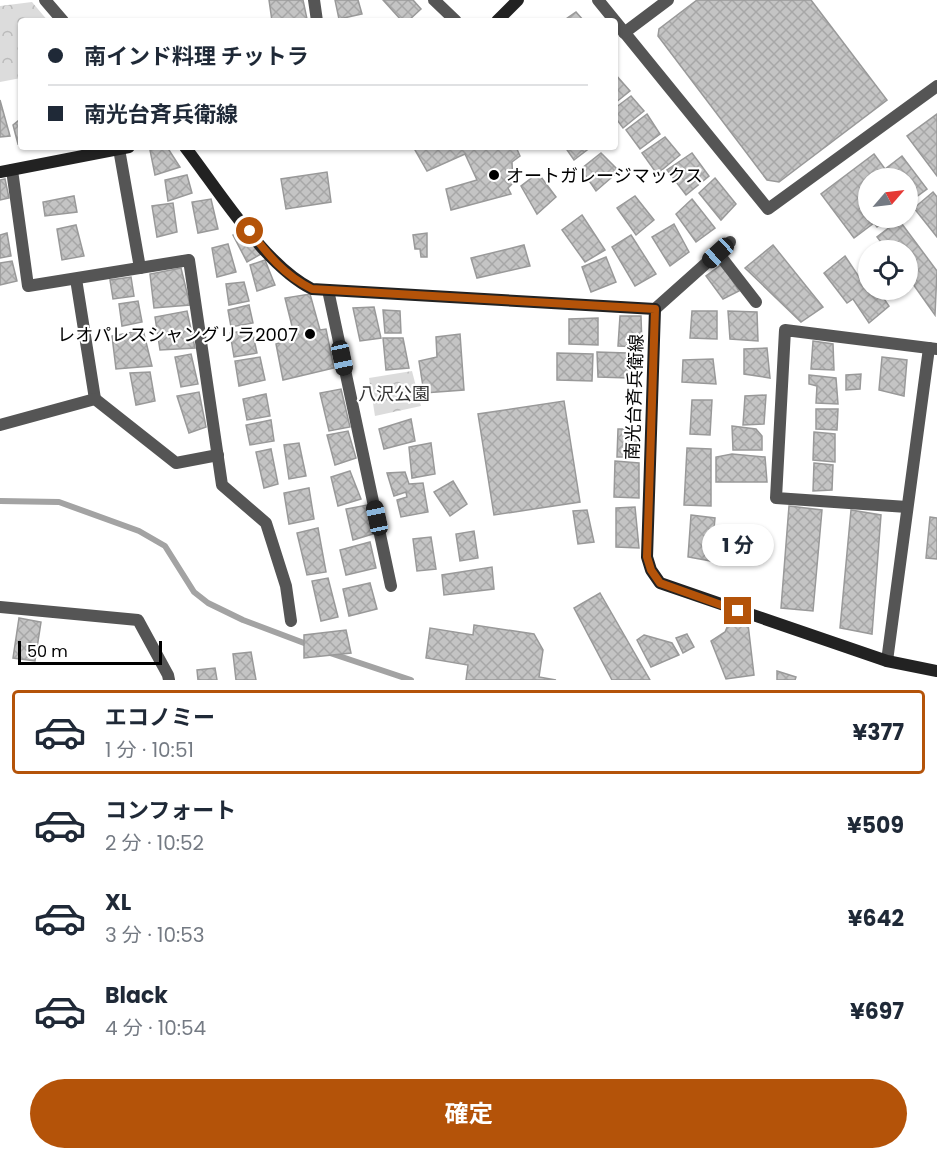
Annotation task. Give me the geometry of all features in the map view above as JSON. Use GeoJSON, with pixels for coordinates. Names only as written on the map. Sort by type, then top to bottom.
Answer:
{"type":"FeatureCollection","features":[{"type":"Feature","properties":{"kind":"street"},"geometry":{"type":"LineString","coordinates":[[45,0],[60,18]]}},
{"type":"Feature","properties":{"kind":"street"},"geometry":{"type":"LineString","coordinates":[[314,0],[317,18]]}},
{"type":"Feature","properties":{"kind":"street"},"geometry":{"type":"LineString","coordinates":[[434,0],[453,18]]}},
{"type":"Feature","properties":{"kind":"street"},"geometry":{"type":"LineString","coordinates":[[500,18],[518,0]]}},
{"type":"Feature","properties":{"kind":"street"},"geometry":{"type":"LineString","coordinates":[[598,0],[612,18]]}},
{"type":"Feature","properties":{"kind":"street"},"geometry":{"type":"LineString","coordinates":[[624,33],[668,0]]}},
{"type":"Feature","properties":{"kind":"street"},"geometry":{"type":"LineString","coordinates":[[618,25],[768,209],[937,86]]}},
{"type":"Feature","properties":{"kind":"street"},"geometry":{"type":"LineString","coordinates":[[114,150],[6,171],[28,286],[189,260],[222,485],[266,523],[286,586],[291,621]]}},
{"type":"Feature","properties":{"kind":"street"},"geometry":{"type":"LineString","coordinates":[[124,150],[140,268]]}},
{"type":"Feature","properties":{"kind":"street","name":"南光台斉兵衛線"},"geometry":{"type":"LineString","coordinates":[[187,150],[275,264],[312,289],[655,309],[647,557],[651,570],[660,583],[886,661],[937,671]]}},
{"type":"Feature","properties":{"kind":"street"},"geometry":{"type":"LineString","coordinates":[[655,309],[730,242]]}},
{"type":"Feature","properties":{"kind":"street"},"geometry":{"type":"LineString","coordinates":[[718,253],[756,302]]}},
{"type":"Feature","properties":{"kind":"street"},"geometry":{"type":"LineString","coordinates":[[76,279],[95,399],[176,463],[218,454]]}},
{"type":"Feature","properties":{"kind":"street"},"geometry":{"type":"LineString","coordinates":[[328,290],[392,586]]}},
{"type":"Feature","properties":{"kind":"street"},"geometry":{"type":"LineString","coordinates":[[886,661],[907,507],[933,349],[784,330],[776,498],[907,507]]}},
{"type":"Feature","properties":{"kind":"street"},"geometry":{"type":"LineString","coordinates":[[0,425],[95,399]]}},
{"type":"Feature","properties":{"kind":"street"},"geometry":{"type":"LineString","coordinates":[[0,607],[138,620],[169,680]]}},
{"type":"Feature","properties":{"kind":"green space"},"geometry":{"type":"Polygon","coordinates":[[[32,2],[45,18],[18,18],[18,79],[0,82],[0,6],[32,2]]]}},
{"type":"Feature","properties":{"kind":"green space","name":"八沢公園"},"geometry":{"type":"Polygon","coordinates":[[[412,371],[421,406],[375,416],[369,378],[412,371]]]}},
{"type":"Feature","properties":{"kind":"building"},"geometry":{"type":"Polygon","coordinates":[[[269,0],[303,0],[307,18],[272,18],[269,0]]]}},
{"type":"Feature","properties":{"kind":"building"},"geometry":{"type":"Polygon","coordinates":[[[335,0],[358,0],[362,14],[339,18],[335,0]]]}},
{"type":"Feature","properties":{"kind":"building"},"geometry":{"type":"Polygon","coordinates":[[[383,0],[413,0],[421,9],[411,18],[399,18],[383,0]]]}},
{"type":"Feature","properties":{"kind":"building"},"geometry":{"type":"Polygon","coordinates":[[[697,0],[811,0],[887,100],[779,182],[767,180],[658,36],[659,29],[697,0]]]}},
{"type":"Feature","properties":{"kind":"building"},"geometry":{"type":"Polygon","coordinates":[[[576,12],[581,18],[567,18],[576,12]]]}},
{"type":"Feature","properties":{"kind":"building"},"geometry":{"type":"Polygon","coordinates":[[[618,77],[630,91],[618,101],[618,77]]]}},
{"type":"Feature","properties":{"kind":"building"},"geometry":{"type":"Polygon","coordinates":[[[631,96],[644,111],[623,128],[618,121],[618,106],[631,96]]]}},
{"type":"Feature","properties":{"kind":"building"},"geometry":{"type":"Polygon","coordinates":[[[0,100],[10,136],[0,137],[0,100]]]}},
{"type":"Feature","properties":{"kind":"building"},"geometry":{"type":"Polygon","coordinates":[[[647,114],[660,134],[640,149],[626,130],[647,114]]]}},
{"type":"Feature","properties":{"kind":"building"},"geometry":{"type":"Polygon","coordinates":[[[937,114],[937,176],[907,136],[937,114]]]}},
{"type":"Feature","properties":{"kind":"building"},"geometry":{"type":"Polygon","coordinates":[[[18,121],[18,144],[13,125],[18,121]]]}},
{"type":"Feature","properties":{"kind":"building"},"geometry":{"type":"Polygon","coordinates":[[[665,137],[680,155],[657,174],[642,153],[665,137]]]}},
{"type":"Feature","properties":{"kind":"building"},"geometry":{"type":"Polygon","coordinates":[[[150,150],[169,150],[180,167],[155,175],[150,150]]]}},
{"type":"Feature","properties":{"kind":"building","name":"オートガレージマックス"},"geometry":{"type":"Polygon","coordinates":[[[415,150],[517,150],[520,156],[512,162],[513,183],[508,188],[511,194],[451,210],[446,189],[477,180],[465,154],[427,171],[415,150]]]}},
{"type":"Feature","properties":{"kind":"building"},"geometry":{"type":"Polygon","coordinates":[[[567,150],[587,150],[574,160],[567,150]]]}},
{"type":"Feature","properties":{"kind":"building"},"geometry":{"type":"Polygon","coordinates":[[[601,153],[619,171],[596,191],[581,169],[601,153]]]}},
{"type":"Feature","properties":{"kind":"building"},"geometry":{"type":"Polygon","coordinates":[[[692,153],[709,176],[686,195],[667,170],[692,153]]]}},
{"type":"Feature","properties":{"kind":"building"},"geometry":{"type":"Polygon","coordinates":[[[874,154],[884,168],[858,168],[858,228],[867,228],[854,238],[821,194],[874,154]]]}},
{"type":"Feature","properties":{"kind":"building"},"geometry":{"type":"Polygon","coordinates":[[[902,156],[911,168],[886,168],[902,156]]]}},
{"type":"Feature","properties":{"kind":"building"},"geometry":{"type":"Polygon","coordinates":[[[327,172],[331,202],[286,209],[281,179],[327,172]]]}},
{"type":"Feature","properties":{"kind":"building"},"geometry":{"type":"Polygon","coordinates":[[[538,173],[556,197],[537,214],[521,186],[538,173]]]}},
{"type":"Feature","properties":{"kind":"building"},"geometry":{"type":"Polygon","coordinates":[[[187,175],[192,193],[168,201],[165,180],[187,175]]]}},
{"type":"Feature","properties":{"kind":"building"},"geometry":{"type":"Polygon","coordinates":[[[918,177],[927,189],[918,196],[918,177]]]}},
{"type":"Feature","properties":{"kind":"building"},"geometry":{"type":"Polygon","coordinates":[[[715,178],[736,204],[721,220],[699,193],[715,178]]]}},
{"type":"Feature","properties":{"kind":"building"},"geometry":{"type":"Polygon","coordinates":[[[5,179],[9,198],[0,200],[0,180],[5,179]]]}},
{"type":"Feature","properties":{"kind":"building"},"geometry":{"type":"Polygon","coordinates":[[[933,192],[937,197],[937,237],[918,213],[918,205],[933,192]]]}},
{"type":"Feature","properties":{"kind":"building"},"geometry":{"type":"Polygon","coordinates":[[[74,196],[77,212],[45,216],[43,202],[74,196]]]}},
{"type":"Feature","properties":{"kind":"building"},"geometry":{"type":"Polygon","coordinates":[[[635,196],[654,220],[636,235],[617,208],[635,196]]]}},
{"type":"Feature","properties":{"kind":"building"},"geometry":{"type":"Polygon","coordinates":[[[211,199],[218,229],[198,233],[192,202],[211,199]]]}},
{"type":"Feature","properties":{"kind":"building"},"geometry":{"type":"Polygon","coordinates":[[[692,199],[715,228],[696,242],[676,214],[692,199]]]}},
{"type":"Feature","properties":{"kind":"building"},"geometry":{"type":"Polygon","coordinates":[[[173,203],[177,232],[157,237],[152,206],[173,203]]]}},
{"type":"Feature","properties":{"kind":"building"},"geometry":{"type":"Polygon","coordinates":[[[582,215],[605,250],[585,262],[562,230],[582,215]]]}},
{"type":"Feature","properties":{"kind":"building"},"geometry":{"type":"Polygon","coordinates":[[[674,224],[689,252],[670,266],[652,237],[674,224]]]}},
{"type":"Feature","properties":{"kind":"building"},"geometry":{"type":"Polygon","coordinates":[[[76,225],[84,256],[62,260],[57,229],[76,225]]]}},
{"type":"Feature","properties":{"kind":"building"},"geometry":{"type":"Polygon","coordinates":[[[889,228],[905,228],[914,240],[879,240],[877,237],[889,228]]]}},
{"type":"Feature","properties":{"kind":"building"},"geometry":{"type":"Polygon","coordinates":[[[243,230],[261,254],[247,262],[233,235],[243,230]]]}},
{"type":"Feature","properties":{"kind":"building"},"geometry":{"type":"Polygon","coordinates":[[[7,233],[11,256],[0,258],[0,235],[7,233]]]}},
{"type":"Feature","properties":{"kind":"building"},"geometry":{"type":"Polygon","coordinates":[[[427,233],[427,257],[421,257],[420,249],[415,249],[413,235],[427,233]]]}},
{"type":"Feature","properties":{"kind":"building"},"geometry":{"type":"Polygon","coordinates":[[[631,235],[656,274],[635,286],[612,247],[631,235]]]}},
{"type":"Feature","properties":{"kind":"building"},"geometry":{"type":"Polygon","coordinates":[[[228,244],[236,272],[217,277],[212,248],[228,244]]]}},
{"type":"Feature","properties":{"kind":"building"},"geometry":{"type":"Polygon","coordinates":[[[524,245],[530,266],[477,278],[471,258],[524,245]]]}},
{"type":"Feature","properties":{"kind":"building"},"geometry":{"type":"Polygon","coordinates":[[[773,245],[823,307],[801,322],[745,268],[773,245]]]}},
{"type":"Feature","properties":{"kind":"building"},"geometry":{"type":"Polygon","coordinates":[[[918,246],[937,271],[935,315],[918,291],[918,246]]]}},
{"type":"Feature","properties":{"kind":"building"},"geometry":{"type":"Polygon","coordinates":[[[845,256],[858,276],[858,300],[885,300],[889,306],[869,323],[853,299],[847,303],[824,273],[845,256]]]}},
{"type":"Feature","properties":{"kind":"building"},"geometry":{"type":"Polygon","coordinates":[[[606,257],[616,282],[591,292],[582,267],[606,257]]]}},
{"type":"Feature","properties":{"kind":"building"},"geometry":{"type":"Polygon","coordinates":[[[265,260],[275,285],[257,291],[250,265],[265,260]]]}},
{"type":"Feature","properties":{"kind":"building"},"geometry":{"type":"Polygon","coordinates":[[[12,261],[17,281],[0,285],[0,263],[12,261]]]}},
{"type":"Feature","properties":{"kind":"building"},"geometry":{"type":"Polygon","coordinates":[[[722,264],[739,291],[723,299],[706,276],[722,264]]]}},
{"type":"Feature","properties":{"kind":"building"},"geometry":{"type":"Polygon","coordinates":[[[181,268],[190,305],[154,308],[150,274],[181,268]]]}},
{"type":"Feature","properties":{"kind":"building"},"geometry":{"type":"Polygon","coordinates":[[[131,277],[134,296],[113,299],[110,280],[131,277]]]}},
{"type":"Feature","properties":{"kind":"building"},"geometry":{"type":"Polygon","coordinates":[[[244,282],[249,301],[229,305],[226,284],[244,282]]]}},
{"type":"Feature","properties":{"kind":"building","name":"レオパレスシャングリラ2007"},"geometry":{"type":"Polygon","coordinates":[[[310,294],[320,330],[326,329],[334,368],[283,380],[276,344],[295,338],[285,298],[310,294]]]}},
{"type":"Feature","properties":{"kind":"building"},"geometry":{"type":"Polygon","coordinates":[[[138,301],[142,322],[122,326],[119,304],[138,301]]]}},
{"type":"Feature","properties":{"kind":"building"},"geometry":{"type":"Polygon","coordinates":[[[249,305],[253,323],[231,327],[228,310],[249,305]]]}},
{"type":"Feature","properties":{"kind":"building"},"geometry":{"type":"Polygon","coordinates":[[[374,307],[381,338],[360,341],[353,308],[374,307]]]}},
{"type":"Feature","properties":{"kind":"building"},"geometry":{"type":"Polygon","coordinates":[[[383,310],[400,311],[401,333],[385,333],[383,310]]]}},
{"type":"Feature","properties":{"kind":"building"},"geometry":{"type":"Polygon","coordinates":[[[187,311],[195,348],[160,350],[155,317],[187,311]]]}},
{"type":"Feature","properties":{"kind":"building"},"geometry":{"type":"Polygon","coordinates":[[[692,311],[717,311],[717,339],[690,338],[692,311]]]}},
{"type":"Feature","properties":{"kind":"building"},"geometry":{"type":"Polygon","coordinates":[[[728,311],[757,312],[758,341],[730,339],[728,311]]]}},
{"type":"Feature","properties":{"kind":"building"},"geometry":{"type":"Polygon","coordinates":[[[620,316],[641,316],[642,347],[618,346],[620,316]]]}},
{"type":"Feature","properties":{"kind":"building"},"geometry":{"type":"Polygon","coordinates":[[[598,318],[598,345],[569,344],[569,319],[598,318]]]}},
{"type":"Feature","properties":{"kind":"building"},"geometry":{"type":"Polygon","coordinates":[[[143,330],[152,366],[116,369],[112,336],[143,330]]]}},
{"type":"Feature","properties":{"kind":"building"},"geometry":{"type":"Polygon","coordinates":[[[252,330],[257,353],[234,357],[230,333],[252,330]]]}},
{"type":"Feature","properties":{"kind":"building"},"geometry":{"type":"Polygon","coordinates":[[[460,334],[464,390],[424,393],[419,361],[437,357],[436,337],[460,334]]]}},
{"type":"Feature","properties":{"kind":"building"},"geometry":{"type":"Polygon","coordinates":[[[383,338],[403,338],[409,368],[386,370],[383,338]]]}},
{"type":"Feature","properties":{"kind":"building"},"geometry":{"type":"Polygon","coordinates":[[[813,341],[833,344],[834,370],[811,369],[813,341]]]}},
{"type":"Feature","properties":{"kind":"building"},"geometry":{"type":"Polygon","coordinates":[[[767,348],[770,378],[744,374],[744,349],[767,348]]]}},
{"type":"Feature","properties":{"kind":"building"},"geometry":{"type":"Polygon","coordinates":[[[597,352],[627,353],[628,378],[598,377],[597,352]]]}},
{"type":"Feature","properties":{"kind":"building"},"geometry":{"type":"Polygon","coordinates":[[[557,353],[593,354],[592,381],[557,380],[557,353]]]}},
{"type":"Feature","properties":{"kind":"building"},"geometry":{"type":"Polygon","coordinates":[[[191,354],[198,384],[181,387],[175,357],[191,354]]]}},
{"type":"Feature","properties":{"kind":"building"},"geometry":{"type":"Polygon","coordinates":[[[260,357],[265,380],[239,386],[235,361],[260,357]]]}},
{"type":"Feature","properties":{"kind":"building"},"geometry":{"type":"Polygon","coordinates":[[[882,357],[907,360],[904,396],[879,390],[882,357]]]}},
{"type":"Feature","properties":{"kind":"building"},"geometry":{"type":"Polygon","coordinates":[[[713,359],[716,384],[682,382],[683,360],[713,359]]]}},
{"type":"Feature","properties":{"kind":"building"},"geometry":{"type":"Polygon","coordinates":[[[150,372],[155,401],[136,405],[130,373],[150,372]]]}},
{"type":"Feature","properties":{"kind":"building"},"geometry":{"type":"Polygon","coordinates":[[[861,374],[860,389],[846,390],[846,375],[861,374]]]}},
{"type":"Feature","properties":{"kind":"building"},"geometry":{"type":"Polygon","coordinates":[[[809,375],[836,378],[838,404],[816,403],[817,386],[809,384],[809,375]]]}},
{"type":"Feature","properties":{"kind":"building"},"geometry":{"type":"Polygon","coordinates":[[[341,389],[350,427],[329,431],[320,393],[341,389]]]}},
{"type":"Feature","properties":{"kind":"building"},"geometry":{"type":"Polygon","coordinates":[[[199,392],[206,427],[189,433],[177,396],[199,392]]]}},
{"type":"Feature","properties":{"kind":"building"},"geometry":{"type":"Polygon","coordinates":[[[266,394],[270,416],[247,420],[243,399],[266,394]]]}},
{"type":"Feature","properties":{"kind":"building"},"geometry":{"type":"Polygon","coordinates":[[[766,395],[764,424],[743,425],[745,396],[766,395]]]}},
{"type":"Feature","properties":{"kind":"building"},"geometry":{"type":"Polygon","coordinates":[[[692,400],[712,400],[710,435],[690,434],[692,400]]]}},
{"type":"Feature","properties":{"kind":"building"},"geometry":{"type":"Polygon","coordinates":[[[564,401],[580,502],[494,515],[478,414],[564,401]]]}},
{"type":"Feature","properties":{"kind":"building"},"geometry":{"type":"Polygon","coordinates":[[[816,409],[838,409],[837,430],[816,429],[816,409]]]}},
{"type":"Feature","properties":{"kind":"building"},"geometry":{"type":"Polygon","coordinates":[[[411,419],[415,441],[384,449],[379,429],[411,419]]]}},
{"type":"Feature","properties":{"kind":"building"},"geometry":{"type":"Polygon","coordinates":[[[271,420],[274,441],[250,445],[246,425],[271,420]]]}},
{"type":"Feature","properties":{"kind":"building"},"geometry":{"type":"Polygon","coordinates":[[[732,426],[756,429],[762,436],[762,450],[733,450],[732,426]]]}},
{"type":"Feature","properties":{"kind":"building"},"geometry":{"type":"Polygon","coordinates":[[[618,429],[637,429],[639,457],[617,457],[618,429]]]}},
{"type":"Feature","properties":{"kind":"building"},"geometry":{"type":"Polygon","coordinates":[[[348,431],[356,458],[335,465],[327,435],[348,431]]]}},
{"type":"Feature","properties":{"kind":"building"},"geometry":{"type":"Polygon","coordinates":[[[814,432],[835,434],[835,462],[813,460],[814,432]]]}},
{"type":"Feature","properties":{"kind":"building"},"geometry":{"type":"Polygon","coordinates":[[[299,443],[306,476],[289,479],[284,445],[299,443]]]}},
{"type":"Feature","properties":{"kind":"building"},"geometry":{"type":"Polygon","coordinates":[[[431,443],[435,474],[412,478],[409,447],[431,443]]]}},
{"type":"Feature","properties":{"kind":"building"},"geometry":{"type":"Polygon","coordinates":[[[687,448],[711,449],[711,506],[684,505],[687,448]]]}},
{"type":"Feature","properties":{"kind":"building"},"geometry":{"type":"Polygon","coordinates":[[[271,449],[278,484],[264,488],[256,452],[271,449]]]}},
{"type":"Feature","properties":{"kind":"building"},"geometry":{"type":"Polygon","coordinates":[[[732,454],[765,457],[767,482],[716,482],[716,457],[732,454]]]}},
{"type":"Feature","properties":{"kind":"building"},"geometry":{"type":"Polygon","coordinates":[[[615,461],[639,463],[639,498],[614,497],[615,461]]]}},
{"type":"Feature","properties":{"kind":"building"},"geometry":{"type":"Polygon","coordinates":[[[814,463],[833,465],[832,490],[813,491],[814,463]]]}},
{"type":"Feature","properties":{"kind":"building"},"geometry":{"type":"Polygon","coordinates":[[[350,471],[361,499],[338,506],[331,477],[350,471]]]}},
{"type":"Feature","properties":{"kind":"building"},"geometry":{"type":"Polygon","coordinates":[[[405,472],[409,484],[423,483],[428,512],[401,517],[397,500],[407,497],[406,492],[394,496],[387,473],[405,472]]]}},
{"type":"Feature","properties":{"kind":"building"},"geometry":{"type":"Polygon","coordinates":[[[453,481],[467,504],[450,516],[434,492],[453,481]]]}},
{"type":"Feature","properties":{"kind":"building"},"geometry":{"type":"Polygon","coordinates":[[[309,488],[314,519],[289,524],[284,493],[309,488]]]}},
{"type":"Feature","properties":{"kind":"building"},"geometry":{"type":"Polygon","coordinates":[[[367,505],[373,534],[353,540],[346,509],[367,505]]]}},
{"type":"Feature","properties":{"kind":"building"},"geometry":{"type":"Polygon","coordinates":[[[789,506],[822,510],[813,611],[781,608],[789,506]]]}},
{"type":"Feature","properties":{"kind":"building"},"geometry":{"type":"Polygon","coordinates":[[[635,507],[639,548],[616,547],[616,508],[635,507]]]}},
{"type":"Feature","properties":{"kind":"building"},"geometry":{"type":"Polygon","coordinates":[[[587,510],[594,542],[578,544],[573,511],[587,510]]]}},
{"type":"Feature","properties":{"kind":"building"},"geometry":{"type":"Polygon","coordinates":[[[851,510],[881,515],[872,634],[840,628],[851,510]]]}},
{"type":"Feature","properties":{"kind":"building"},"geometry":{"type":"Polygon","coordinates":[[[691,515],[715,518],[711,561],[688,557],[691,515]]]}},
{"type":"Feature","properties":{"kind":"building"},"geometry":{"type":"Polygon","coordinates":[[[930,517],[937,518],[937,559],[926,558],[930,517]]]}},
{"type":"Feature","properties":{"kind":"building"},"geometry":{"type":"Polygon","coordinates":[[[318,528],[326,572],[307,575],[297,533],[318,528]]]}},
{"type":"Feature","properties":{"kind":"building"},"geometry":{"type":"Polygon","coordinates":[[[474,531],[478,558],[460,561],[456,534],[474,531]]]}},
{"type":"Feature","properties":{"kind":"building"},"geometry":{"type":"Polygon","coordinates":[[[431,537],[436,569],[417,571],[413,539],[431,537]]]}},
{"type":"Feature","properties":{"kind":"building"},"geometry":{"type":"Polygon","coordinates":[[[370,542],[376,568],[346,575],[340,550],[370,542]]]}},
{"type":"Feature","properties":{"kind":"building"},"geometry":{"type":"Polygon","coordinates":[[[492,567],[494,589],[444,595],[442,575],[492,567]]]}},
{"type":"Feature","properties":{"kind":"building"},"geometry":{"type":"Polygon","coordinates":[[[328,578],[338,617],[321,621],[312,581],[328,578]]]}},
{"type":"Feature","properties":{"kind":"building"},"geometry":{"type":"Polygon","coordinates":[[[370,583],[377,609],[349,616],[343,589],[370,583]]]}},
{"type":"Feature","properties":{"kind":"building"},"geometry":{"type":"Polygon","coordinates":[[[600,593],[650,680],[612,680],[574,608],[600,593]]]}},
{"type":"Feature","properties":{"kind":"building"},"geometry":{"type":"Polygon","coordinates":[[[732,616],[748,624],[754,675],[726,679],[711,641],[725,632],[732,616]]]}},
{"type":"Feature","properties":{"kind":"building"},"geometry":{"type":"Polygon","coordinates":[[[19,618],[41,622],[35,661],[13,658],[19,618]]]}},
{"type":"Feature","properties":{"kind":"building"},"geometry":{"type":"Polygon","coordinates":[[[474,625],[534,634],[543,650],[539,677],[556,680],[466,680],[468,665],[426,658],[430,628],[473,635],[474,625]]]}},
{"type":"Feature","properties":{"kind":"building"},"geometry":{"type":"Polygon","coordinates":[[[346,630],[351,653],[304,658],[304,635],[346,630]]]}},
{"type":"Feature","properties":{"kind":"building"},"geometry":{"type":"Polygon","coordinates":[[[687,634],[694,647],[683,653],[676,638],[687,634]]]}},
{"type":"Feature","properties":{"kind":"building"},"geometry":{"type":"Polygon","coordinates":[[[644,635],[672,643],[679,655],[651,667],[637,640],[644,635]]]}},
{"type":"Feature","properties":{"kind":"building"},"geometry":{"type":"Polygon","coordinates":[[[251,652],[256,680],[236,680],[233,654],[251,652]]]}},
{"type":"Feature","properties":{"kind":"building"},"geometry":{"type":"Polygon","coordinates":[[[215,668],[217,680],[198,680],[197,670],[215,668]]]}},
{"type":"Feature","properties":{"kind":"building"},"geometry":{"type":"Polygon","coordinates":[[[777,671],[796,677],[795,680],[777,680],[777,671]]]}},
{"type":"Feature","properties":{"kind":"waterway"},"geometry":{"type":"LineString","coordinates":[[0,501],[59,502],[139,531],[165,546],[194,592],[208,603],[243,620],[312,646]]}},
{"type":"Feature","properties":{"kind":"waterway"},"geometry":{"type":"LineString","coordinates":[[330,653],[411,680]]}},
{"type":"Feature","properties":{"kind":"place","name":"オートガレージマックス"},"geometry":{"type":"Point","coordinates":[494,175]}},
{"type":"Feature","properties":{"kind":"place","name":"レオパレスシャングリラ2007"},"geometry":{"type":"Point","coordinates":[310,334]}},
{"type":"Feature","properties":{"kind":"route"},"geometry":{"type":"LineString","coordinates":[[250,231],[275,264],[295,280],[312,289],[655,309],[647,557],[651,570],[660,583],[738,611]]}}]}
